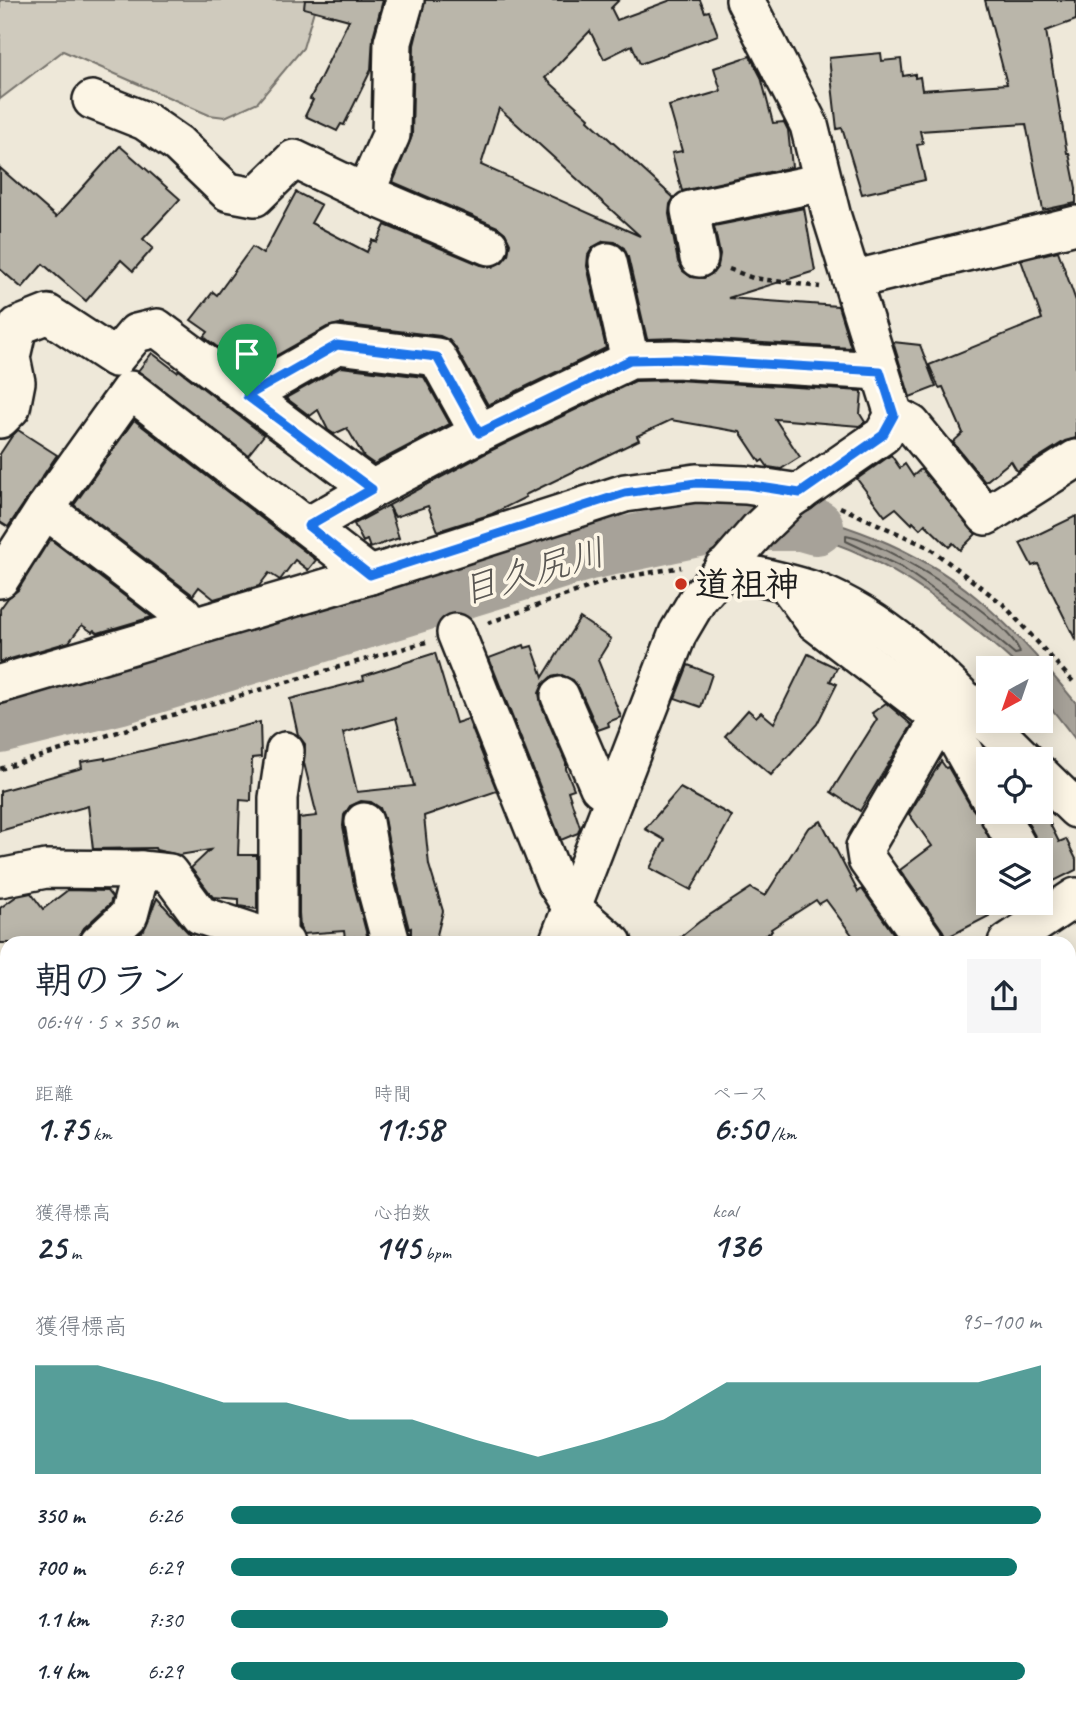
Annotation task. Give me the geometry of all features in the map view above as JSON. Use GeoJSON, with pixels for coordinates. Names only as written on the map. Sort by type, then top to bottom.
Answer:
{"type":"FeatureCollection","features":[{"type":"Feature","properties":{"kind":"street"},"geometry":{"type":"LineString","coordinates":[[365,193],[391,135],[393,42],[405,0]]}},
{"type":"Feature","properties":{"kind":"street"},"geometry":{"type":"LineString","coordinates":[[744,0],[809,125],[832,217],[894,415],[911,424],[986,516],[1076,459]]}},
{"type":"Feature","properties":{"kind":"street"},"geometry":{"type":"LineString","coordinates":[[92,100],[156,128],[178,144],[228,192],[256,197],[294,159],[365,193],[489,246]]}},
{"type":"Feature","properties":{"kind":"street"},"geometry":{"type":"LineString","coordinates":[[699,258],[690,210],[823,183]]}},
{"type":"Feature","properties":{"kind":"street"},"geometry":{"type":"LineString","coordinates":[[852,280],[1075,228]]}},
{"type":"Feature","properties":{"kind":"street"},"geometry":{"type":"LineString","coordinates":[[608,262],[630,360]]}},
{"type":"Feature","properties":{"kind":"street"},"geometry":{"type":"LineString","coordinates":[[0,419],[11,408],[16,382],[11,357],[18,326],[48,314],[115,358],[136,333],[157,328],[372,489]]}},
{"type":"Feature","properties":{"kind":"street"},"geometry":{"type":"LineString","coordinates":[[247,396],[337,345],[437,357],[479,433]]}},
{"type":"Feature","properties":{"kind":"street"},"geometry":{"type":"LineString","coordinates":[[308,526],[479,433],[630,360],[676,359],[880,371]]}},
{"type":"Feature","properties":{"kind":"street"},"geometry":{"type":"LineString","coordinates":[[0,579],[45,509],[130,390],[370,575]]}},
{"type":"Feature","properties":{"kind":"street"},"geometry":{"type":"LineString","coordinates":[[561,936],[678,633],[698,599],[727,564],[795,496],[883,435],[894,415]]}},
{"type":"Feature","properties":{"kind":"street"},"geometry":{"type":"LineString","coordinates":[[0,684],[370,575],[625,493],[696,483],[747,485],[795,496]]}},
{"type":"Feature","properties":{"kind":"street"},"geometry":{"type":"LineString","coordinates":[[45,509],[183,614]]}},
{"type":"Feature","properties":{"kind":"street"},"geometry":{"type":"LineString","coordinates":[[727,564],[816,592],[861,615],[914,652],[1012,747]]}},
{"type":"Feature","properties":{"kind":"street"},"geometry":{"type":"LineString","coordinates":[[787,584],[814,621],[940,718],[950,729],[976,774]]}},
{"type":"Feature","properties":{"kind":"street"},"geometry":{"type":"LineString","coordinates":[[456,633],[555,881],[572,908],[605,936]]}},
{"type":"Feature","properties":{"kind":"street"},"geometry":{"type":"LineString","coordinates":[[560,696],[599,787],[614,798]]}},
{"type":"Feature","properties":{"kind":"street"},"geometry":{"type":"LineString","coordinates":[[921,936],[867,860],[865,847],[940,718]]}},
{"type":"Feature","properties":{"kind":"street"},"geometry":{"type":"LineString","coordinates":[[281,936],[278,798],[285,751]]}},
{"type":"Feature","properties":{"kind":"street"},"geometry":{"type":"LineString","coordinates":[[1053,787],[1076,809]]}},
{"type":"Feature","properties":{"kind":"street"},"geometry":{"type":"LineString","coordinates":[[364,822],[374,880],[389,936]]}},
{"type":"Feature","properties":{"kind":"street"},"geometry":{"type":"LineString","coordinates":[[0,877],[46,869],[169,873],[200,915],[263,936]]}},
{"type":"Feature","properties":{"kind":"street"},"geometry":{"type":"LineString","coordinates":[[107,936],[130,915],[141,870]]}},
{"type":"Feature","properties":{"kind":"street"},"geometry":{"type":"LineString","coordinates":[[1015,936],[1057,899]]}},
{"type":"Feature","properties":{"kind":"path"},"geometry":{"type":"LineString","coordinates":[[699,258],[753,278],[803,286],[836,288],[852,280]]}},
{"type":"Feature","properties":{"kind":"path"},"geometry":{"type":"LineString","coordinates":[[795,496],[845,509],[928,547],[1003,604],[1076,685]]}},
{"type":"Feature","properties":{"kind":"path"},"geometry":{"type":"LineString","coordinates":[[0,769],[169,716],[456,633],[609,580],[684,566],[727,564]]}},
{"type":"Feature","properties":{"kind":"shaded area"},"geometry":{"type":"Polygon","coordinates":[[[0,0],[317,0],[303,48],[258,102],[225,117],[209,115],[63,51],[0,99],[0,0]]]}},
{"type":"Feature","properties":{"kind":"water"},"geometry":{"type":"Polygon","coordinates":[[[758,505],[817,518],[874,537],[928,564],[953,580],[991,610],[1036,656],[1006,656],[919,587],[861,554],[831,542],[793,534],[727,536],[758,505]]]}},
{"type":"Feature","properties":{"kind":"water"},"geometry":{"type":"Polygon","coordinates":[[[1054,677],[1076,703],[1076,740],[1054,712],[1054,677]]]}},
{"type":"Feature","properties":{"kind":"building"},"geometry":{"type":"Polygon","coordinates":[[[305,0],[383,0],[373,37],[371,70],[344,125],[341,124],[337,131],[305,116],[313,100],[310,99],[349,20],[304,8],[305,0]]]}},
{"type":"Feature","properties":{"kind":"building"},"geometry":{"type":"Polygon","coordinates":[[[425,0],[619,0],[611,8],[617,20],[671,0],[700,0],[705,12],[709,11],[718,35],[640,64],[632,45],[604,59],[590,31],[545,78],[674,198],[669,214],[678,262],[683,271],[691,277],[704,278],[718,266],[720,254],[714,226],[804,208],[815,271],[728,298],[838,306],[851,348],[677,338],[647,339],[628,257],[624,248],[615,242],[604,241],[593,247],[588,255],[587,266],[606,348],[488,405],[455,347],[440,336],[339,324],[327,327],[249,371],[204,337],[208,332],[191,320],[213,292],[217,295],[252,247],[263,254],[296,192],[321,205],[311,223],[367,252],[372,240],[377,242],[385,225],[481,265],[492,267],[508,255],[510,243],[498,227],[393,182],[412,136],[414,45],[425,0]],[[499,108],[481,165],[640,236],[499,108]]]}},
{"type":"Feature","properties":{"kind":"building"},"geometry":{"type":"Polygon","coordinates":[[[985,0],[1076,0],[1076,20],[1046,31],[1067,153],[1076,188],[1076,203],[1043,210],[1026,124],[920,131],[923,144],[917,145],[925,180],[862,194],[842,128],[837,129],[829,58],[881,53],[882,61],[901,59],[903,76],[915,74],[915,78],[920,77],[922,90],[1007,84],[985,0]]]}},
{"type":"Feature","properties":{"kind":"building"},"geometry":{"type":"Polygon","coordinates":[[[750,56],[761,77],[773,123],[784,122],[788,130],[792,167],[682,191],[672,153],[682,151],[669,106],[721,91],[714,68],[750,56]]]}},
{"type":"Feature","properties":{"kind":"building"},"geometry":{"type":"Polygon","coordinates":[[[120,146],[180,199],[143,239],[153,248],[133,271],[121,260],[86,301],[43,264],[22,288],[0,269],[0,168],[56,217],[120,146]]]}},
{"type":"Feature","properties":{"kind":"building"},"geometry":{"type":"Polygon","coordinates":[[[1058,251],[1076,301],[1076,438],[1065,441],[1017,471],[1011,461],[985,482],[953,442],[963,433],[943,387],[939,388],[929,365],[1042,319],[1021,260],[1058,251]]]}},
{"type":"Feature","properties":{"kind":"building"},"geometry":{"type":"Polygon","coordinates":[[[893,342],[920,345],[936,387],[910,397],[893,342]]]}},
{"type":"Feature","properties":{"kind":"building"},"geometry":{"type":"Polygon","coordinates":[[[152,353],[177,372],[179,370],[264,435],[248,455],[138,371],[152,353]]]}},
{"type":"Feature","properties":{"kind":"building"},"geometry":{"type":"Polygon","coordinates":[[[341,367],[424,377],[450,424],[374,464],[364,457],[347,428],[334,434],[328,430],[318,410],[310,416],[286,398],[341,367]]]}},
{"type":"Feature","properties":{"kind":"building"},"geometry":{"type":"Polygon","coordinates":[[[676,380],[862,391],[860,414],[865,422],[859,426],[775,419],[800,457],[781,469],[768,467],[763,460],[760,462],[740,432],[671,420],[637,436],[639,440],[525,495],[526,497],[492,514],[438,531],[428,506],[395,517],[389,506],[399,538],[370,548],[367,540],[363,542],[354,524],[488,452],[635,381],[676,380]]]}},
{"type":"Feature","properties":{"kind":"building"},"geometry":{"type":"Polygon","coordinates":[[[134,420],[316,560],[308,570],[295,560],[280,580],[269,573],[259,586],[214,599],[199,587],[193,595],[74,505],[134,420]]]}},
{"type":"Feature","properties":{"kind":"building"},"geometry":{"type":"Polygon","coordinates":[[[18,430],[57,455],[8,527],[0,522],[0,454],[18,430]]]}},
{"type":"Feature","properties":{"kind":"building"},"geometry":{"type":"Polygon","coordinates":[[[891,455],[900,468],[905,464],[913,476],[921,469],[976,534],[960,550],[953,543],[949,547],[925,524],[920,529],[913,522],[912,524],[896,508],[885,516],[857,479],[891,455]]]}},
{"type":"Feature","properties":{"kind":"building"},"geometry":{"type":"Polygon","coordinates":[[[1076,516],[1076,641],[1038,564],[1032,566],[1020,543],[1076,516]]]}},
{"type":"Feature","properties":{"kind":"building"},"geometry":{"type":"Polygon","coordinates":[[[50,539],[152,617],[98,633],[82,625],[69,642],[0,662],[0,609],[18,590],[50,539]]]}},
{"type":"Feature","properties":{"kind":"building"},"geometry":{"type":"Polygon","coordinates":[[[580,618],[611,639],[598,660],[621,717],[598,730],[573,680],[562,675],[551,677],[543,684],[539,693],[541,704],[566,763],[574,789],[568,791],[580,827],[578,833],[561,840],[489,658],[524,645],[525,648],[532,646],[543,677],[580,618]]]}},
{"type":"Feature","properties":{"kind":"building"},"geometry":{"type":"Polygon","coordinates":[[[435,653],[456,723],[468,719],[497,791],[424,816],[429,865],[443,911],[437,936],[411,936],[384,818],[380,808],[371,802],[361,801],[350,806],[344,815],[343,826],[367,936],[345,936],[344,931],[303,934],[300,928],[299,818],[317,816],[304,763],[305,744],[298,735],[290,699],[364,680],[363,676],[435,653]],[[396,718],[343,733],[357,792],[414,786],[396,718]]]}},
{"type":"Feature","properties":{"kind":"building"},"geometry":{"type":"Polygon","coordinates":[[[808,654],[837,668],[830,681],[837,684],[817,724],[771,775],[725,736],[748,710],[756,717],[761,712],[774,723],[808,654]]]}},
{"type":"Feature","properties":{"kind":"building"},"geometry":{"type":"Polygon","coordinates":[[[688,665],[712,674],[701,707],[675,698],[688,665]]]}},
{"type":"Feature","properties":{"kind":"building"},"geometry":{"type":"Polygon","coordinates":[[[886,703],[912,725],[860,811],[831,792],[877,719],[872,713],[886,703]]]}},
{"type":"Feature","properties":{"kind":"building"},"geometry":{"type":"Polygon","coordinates":[[[260,722],[261,757],[252,758],[251,801],[240,800],[238,855],[257,855],[257,909],[239,906],[239,899],[213,897],[191,868],[210,850],[179,855],[155,848],[93,849],[88,806],[0,831],[0,791],[82,768],[81,762],[105,760],[260,722]]]}},
{"type":"Feature","properties":{"kind":"building"},"geometry":{"type":"Polygon","coordinates":[[[941,761],[948,767],[976,813],[976,824],[982,824],[989,838],[976,838],[976,915],[989,916],[950,936],[945,936],[900,870],[932,846],[909,814],[941,761]]]}},
{"type":"Feature","properties":{"kind":"building"},"geometry":{"type":"Polygon","coordinates":[[[680,788],[732,816],[691,890],[650,868],[665,840],[645,829],[680,788]]]}},
{"type":"Feature","properties":{"kind":"building"},"geometry":{"type":"Polygon","coordinates":[[[821,821],[858,892],[862,889],[895,936],[853,936],[826,900],[819,904],[816,900],[764,936],[682,936],[751,888],[765,896],[808,828],[821,821]]]}},
{"type":"Feature","properties":{"kind":"building"},"geometry":{"type":"Polygon","coordinates":[[[1028,824],[1050,824],[1059,842],[1066,839],[1076,859],[1076,870],[1053,882],[1053,838],[1036,838],[1028,824]]]}},
{"type":"Feature","properties":{"kind":"building"},"geometry":{"type":"Polygon","coordinates":[[[68,890],[107,891],[112,897],[110,904],[79,936],[0,936],[0,908],[17,896],[31,893],[43,909],[68,890]]]}},
{"type":"Feature","properties":{"kind":"building"},"geometry":{"type":"Polygon","coordinates":[[[157,898],[192,936],[138,936],[144,930],[157,898]]]}},
{"type":"Feature","properties":{"kind":"waterway","name":"目久尻川"},"geometry":{"type":"LineString","coordinates":[[0,726],[121,696],[589,552],[725,523],[802,523],[816,527]]}},
{"type":"Feature","properties":{"kind":"place","name":"道祖神"},"geometry":{"type":"Point","coordinates":[681,584]}},
{"type":"Feature","properties":{"kind":"route"},"geometry":{"type":"LineString","coordinates":[[337,345],[437,357],[479,433],[630,360],[676,359],[880,371],[894,415],[883,435],[800,493],[747,485],[696,483],[625,493],[370,575],[308,526],[372,489],[247,396],[337,345]]}}]}
